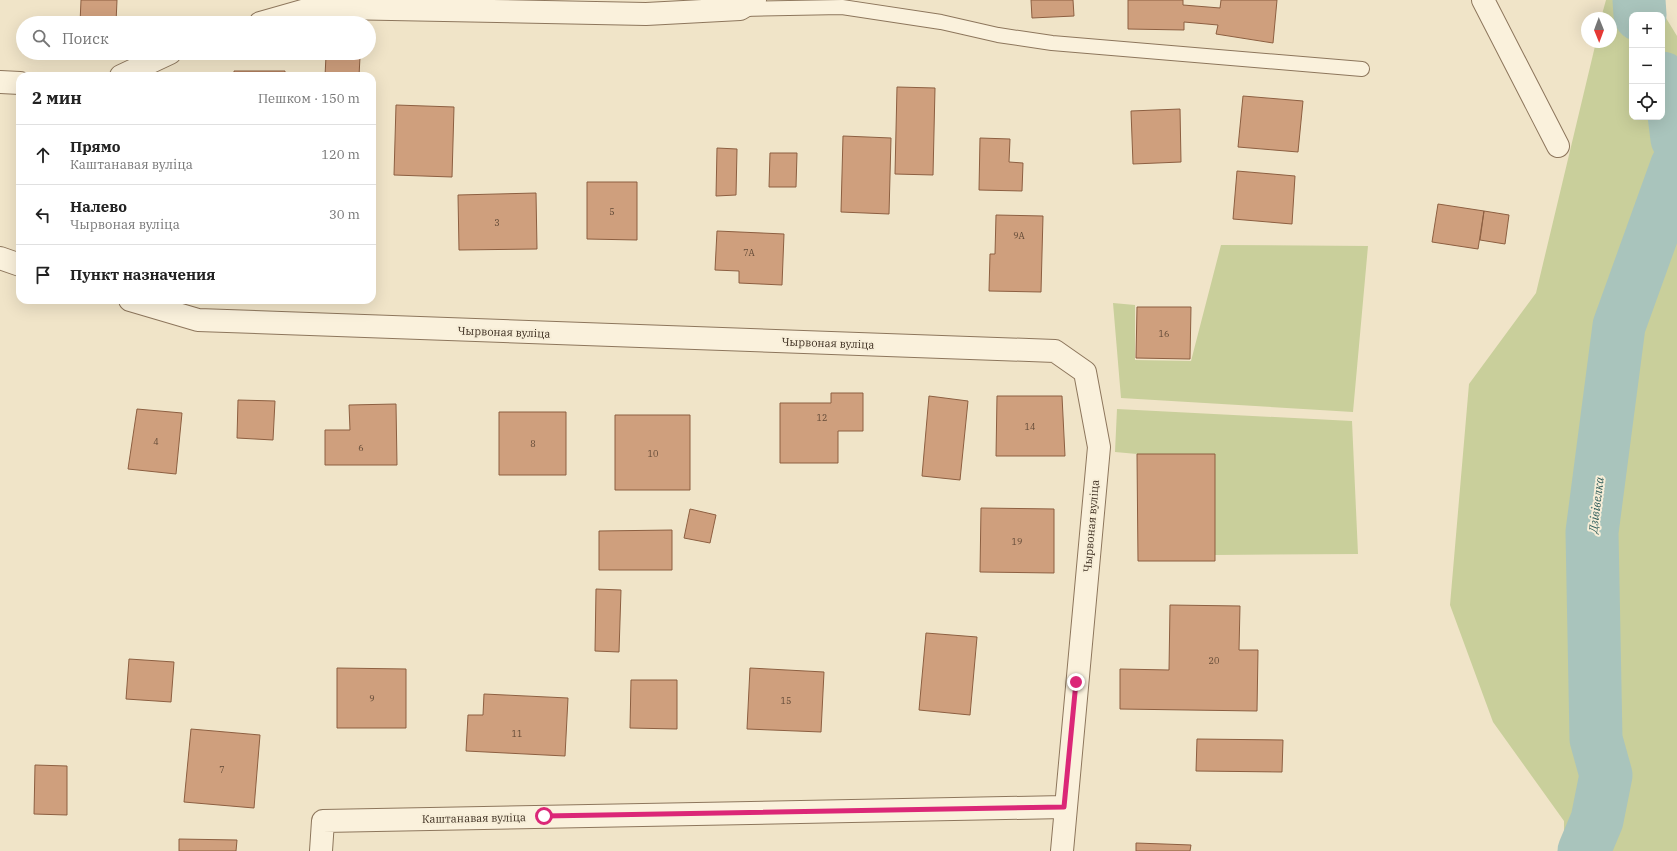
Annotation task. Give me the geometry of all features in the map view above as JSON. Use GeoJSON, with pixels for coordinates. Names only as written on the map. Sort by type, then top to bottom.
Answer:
{"type":"FeatureCollection","features":[{"type":"Feature","properties":{"kind":"street"},"geometry":{"type":"LineString","coordinates":[[1483,0],[1558,146]]}},
{"type":"Feature","properties":{"kind":"street"},"geometry":{"type":"LineString","coordinates":[[285,16],[306,10],[339,8],[646,14],[748,4]]}},
{"type":"Feature","properties":{"kind":"street"},"geometry":{"type":"LineString","coordinates":[[130,72],[155,60]]}},
{"type":"Feature","properties":{"kind":"street"},"geometry":{"type":"LineString","coordinates":[[0,82],[16,82]]}},
{"type":"Feature","properties":{"kind":"street"},"geometry":{"type":"LineString","coordinates":[[0,258],[16,264]]}},
{"type":"Feature","properties":{"kind":"street","name":"Чырвоная вуліца"},"geometry":{"type":"LineString","coordinates":[[144,304],[198,320],[1056,351],[1085,372],[1099,447],[1064,807],[1062,851]]}},
{"type":"Feature","properties":{"kind":"street","name":"Каштанавая вуліца"},"geometry":{"type":"LineString","coordinates":[[321,851],[323,821],[1064,807]]}},
{"type":"Feature","properties":{"kind":"lane"},"geometry":{"type":"LineString","coordinates":[[748,4],[842,7],[941,22],[998,35],[1052,44],[1362,69]]}},
{"type":"Feature","properties":{"kind":"green space"},"geometry":{"type":"Polygon","coordinates":[[[1606,0],[1655,0],[1662,12],[1629,12],[1629,120],[1665,120],[1665,16],[1677,36],[1677,851],[1564,851],[1564,821],[1493,722],[1450,605],[1469,384],[1536,293],[1595,48],[1617,48],[1617,12],[1603,12],[1606,0]]]}},
{"type":"Feature","properties":{"kind":"green space"},"geometry":{"type":"Polygon","coordinates":[[[1221,245],[1368,246],[1353,412],[1121,398],[1113,303],[1135,305],[1135,360],[1191,361],[1221,245]]]}},
{"type":"Feature","properties":{"kind":"green space"},"geometry":{"type":"Polygon","coordinates":[[[1117,409],[1352,421],[1358,554],[1215,555],[1214,454],[1137,454],[1115,452],[1117,409]]]}},
{"type":"Feature","properties":{"kind":"building"},"geometry":{"type":"Polygon","coordinates":[[[81,0],[117,0],[116,16],[80,16],[81,0]]]}},
{"type":"Feature","properties":{"kind":"building"},"geometry":{"type":"Polygon","coordinates":[[[1031,0],[1073,0],[1074,16],[1032,18],[1031,0]]]}},
{"type":"Feature","properties":{"kind":"building"},"geometry":{"type":"Polygon","coordinates":[[[1128,0],[1183,0],[1183,5],[1220,8],[1221,0],[1277,0],[1273,43],[1216,34],[1218,25],[1184,22],[1184,30],[1128,29],[1128,0]]]}},
{"type":"Feature","properties":{"kind":"building"},"geometry":{"type":"Polygon","coordinates":[[[326,60],[360,60],[359,72],[325,72],[326,60]]]}},
{"type":"Feature","properties":{"kind":"building"},"geometry":{"type":"Polygon","coordinates":[[[234,71],[285,71],[285,72],[234,71]]]}},
{"type":"Feature","properties":{"kind":"building"},"geometry":{"type":"Polygon","coordinates":[[[897,87],[935,88],[933,175],[895,174],[897,87]]]}},
{"type":"Feature","properties":{"kind":"building"},"geometry":{"type":"Polygon","coordinates":[[[1243,96],[1303,101],[1298,152],[1238,147],[1243,96]]]}},
{"type":"Feature","properties":{"kind":"building"},"geometry":{"type":"Polygon","coordinates":[[[396,105],[454,107],[452,177],[394,175],[396,105]]]}},
{"type":"Feature","properties":{"kind":"building"},"geometry":{"type":"Polygon","coordinates":[[[1180,109],[1181,162],[1133,164],[1131,111],[1180,109]]]}},
{"type":"Feature","properties":{"kind":"building"},"geometry":{"type":"Polygon","coordinates":[[[843,136],[891,138],[889,214],[841,212],[843,136]]]}},
{"type":"Feature","properties":{"kind":"building"},"geometry":{"type":"Polygon","coordinates":[[[980,138],[1010,139],[1009,162],[1023,163],[1022,191],[979,190],[980,138]]]}},
{"type":"Feature","properties":{"kind":"building"},"geometry":{"type":"Polygon","coordinates":[[[717,148],[737,149],[736,195],[716,196],[717,148]]]}},
{"type":"Feature","properties":{"kind":"building"},"geometry":{"type":"Polygon","coordinates":[[[770,153],[797,153],[796,187],[769,187],[770,153]]]}},
{"type":"Feature","properties":{"kind":"building"},"geometry":{"type":"Polygon","coordinates":[[[1237,171],[1295,176],[1292,224],[1233,219],[1237,171]]]}},
{"type":"Feature","properties":{"kind":"building"},"geometry":{"type":"Polygon","coordinates":[[[587,182],[637,182],[637,240],[587,239],[587,182]]]}},
{"type":"Feature","properties":{"kind":"building"},"geometry":{"type":"Polygon","coordinates":[[[536,193],[537,249],[459,250],[458,195],[536,193]]]}},
{"type":"Feature","properties":{"kind":"building"},"geometry":{"type":"Polygon","coordinates":[[[1438,204],[1484,211],[1478,249],[1432,242],[1438,204]]]}},
{"type":"Feature","properties":{"kind":"building"},"geometry":{"type":"Polygon","coordinates":[[[1484,211],[1509,215],[1505,244],[1480,240],[1484,211]]]}},
{"type":"Feature","properties":{"kind":"building"},"geometry":{"type":"Polygon","coordinates":[[[996,215],[1043,216],[1041,292],[989,291],[990,254],[995,254],[996,215]]]}},
{"type":"Feature","properties":{"kind":"building"},"geometry":{"type":"Polygon","coordinates":[[[717,231],[784,234],[782,285],[739,283],[739,271],[715,270],[717,231]]]}},
{"type":"Feature","properties":{"kind":"building"},"geometry":{"type":"Polygon","coordinates":[[[1137,307],[1191,307],[1190,359],[1136,358],[1137,307]]]}},
{"type":"Feature","properties":{"kind":"building"},"geometry":{"type":"Polygon","coordinates":[[[831,393],[863,393],[863,431],[838,431],[838,463],[780,463],[780,403],[831,403],[831,393]]]}},
{"type":"Feature","properties":{"kind":"building"},"geometry":{"type":"Polygon","coordinates":[[[929,396],[968,401],[960,480],[922,476],[929,396]]]}},
{"type":"Feature","properties":{"kind":"building"},"geometry":{"type":"Polygon","coordinates":[[[997,396],[1062,396],[1065,456],[996,456],[997,396]]]}},
{"type":"Feature","properties":{"kind":"building"},"geometry":{"type":"Polygon","coordinates":[[[238,400],[275,401],[273,440],[237,438],[238,400]]]}},
{"type":"Feature","properties":{"kind":"building"},"geometry":{"type":"Polygon","coordinates":[[[396,404],[397,465],[325,465],[325,430],[350,430],[349,405],[396,404]]]}},
{"type":"Feature","properties":{"kind":"building"},"geometry":{"type":"Polygon","coordinates":[[[137,409],[182,413],[176,474],[128,469],[137,409]]]}},
{"type":"Feature","properties":{"kind":"building"},"geometry":{"type":"Polygon","coordinates":[[[499,412],[566,412],[566,475],[499,475],[499,412]]]}},
{"type":"Feature","properties":{"kind":"building"},"geometry":{"type":"Polygon","coordinates":[[[615,415],[690,415],[690,490],[615,490],[615,415]]]}},
{"type":"Feature","properties":{"kind":"building"},"geometry":{"type":"Polygon","coordinates":[[[1137,454],[1215,454],[1215,561],[1138,561],[1137,454]]]}},
{"type":"Feature","properties":{"kind":"building"},"geometry":{"type":"Polygon","coordinates":[[[981,508],[1054,509],[1054,573],[980,572],[981,508]]]}},
{"type":"Feature","properties":{"kind":"building"},"geometry":{"type":"Polygon","coordinates":[[[690,509],[716,515],[710,543],[684,538],[690,509]]]}},
{"type":"Feature","properties":{"kind":"building"},"geometry":{"type":"Polygon","coordinates":[[[672,530],[672,570],[599,570],[599,531],[672,530]]]}},
{"type":"Feature","properties":{"kind":"building"},"geometry":{"type":"Polygon","coordinates":[[[596,589],[621,590],[619,652],[595,651],[596,589]]]}},
{"type":"Feature","properties":{"kind":"building"},"geometry":{"type":"Polygon","coordinates":[[[1170,605],[1240,606],[1239,650],[1258,650],[1257,711],[1120,709],[1120,669],[1169,670],[1170,605]]]}},
{"type":"Feature","properties":{"kind":"building"},"geometry":{"type":"Polygon","coordinates":[[[926,633],[977,637],[970,715],[919,710],[926,633]]]}},
{"type":"Feature","properties":{"kind":"building"},"geometry":{"type":"Polygon","coordinates":[[[129,659],[174,662],[171,702],[126,699],[129,659]]]}},
{"type":"Feature","properties":{"kind":"building"},"geometry":{"type":"Polygon","coordinates":[[[337,668],[406,669],[406,728],[337,728],[337,668]]]}},
{"type":"Feature","properties":{"kind":"building"},"geometry":{"type":"Polygon","coordinates":[[[750,668],[824,672],[821,732],[747,729],[750,668]]]}},
{"type":"Feature","properties":{"kind":"building"},"geometry":{"type":"Polygon","coordinates":[[[631,680],[677,680],[677,729],[630,728],[631,680]]]}},
{"type":"Feature","properties":{"kind":"building"},"geometry":{"type":"Polygon","coordinates":[[[484,694],[568,698],[565,756],[466,751],[468,715],[483,715],[484,694]]]}},
{"type":"Feature","properties":{"kind":"building"},"geometry":{"type":"Polygon","coordinates":[[[191,729],[260,735],[254,808],[184,802],[191,729]]]}},
{"type":"Feature","properties":{"kind":"building"},"geometry":{"type":"Polygon","coordinates":[[[1197,739],[1283,740],[1282,772],[1196,771],[1197,739]]]}},
{"type":"Feature","properties":{"kind":"building"},"geometry":{"type":"Polygon","coordinates":[[[35,765],[67,766],[67,815],[34,814],[35,765]]]}},
{"type":"Feature","properties":{"kind":"building"},"geometry":{"type":"Polygon","coordinates":[[[179,839],[237,840],[236,851],[179,851],[179,839]]]}},
{"type":"Feature","properties":{"kind":"building"},"geometry":{"type":"Polygon","coordinates":[[[1136,843],[1191,845],[1190,851],[1136,851],[1136,843]]]}},
{"type":"Feature","properties":{"kind":"waterway","name":"Дзівівелка"},"geometry":{"type":"LineString","coordinates":[[1639,0],[1640,12]]}},
{"type":"Feature","properties":{"kind":"waterway","name":"Дзівівелка"},"geometry":{"type":"LineString","coordinates":[[1664,84],[1673,107],[1677,139]]}},
{"type":"Feature","properties":{"kind":"waterway","name":"Дзівівелка"},"geometry":{"type":"LineString","coordinates":[[1584,851],[1597,820],[1606,775],[1596,739],[1592,532],[1619,326],[1677,165]]}},
{"type":"Feature","properties":{"kind":"route"},"geometry":{"type":"LineString","coordinates":[[544,816],[1064,807],[1076,682]]}}]}
